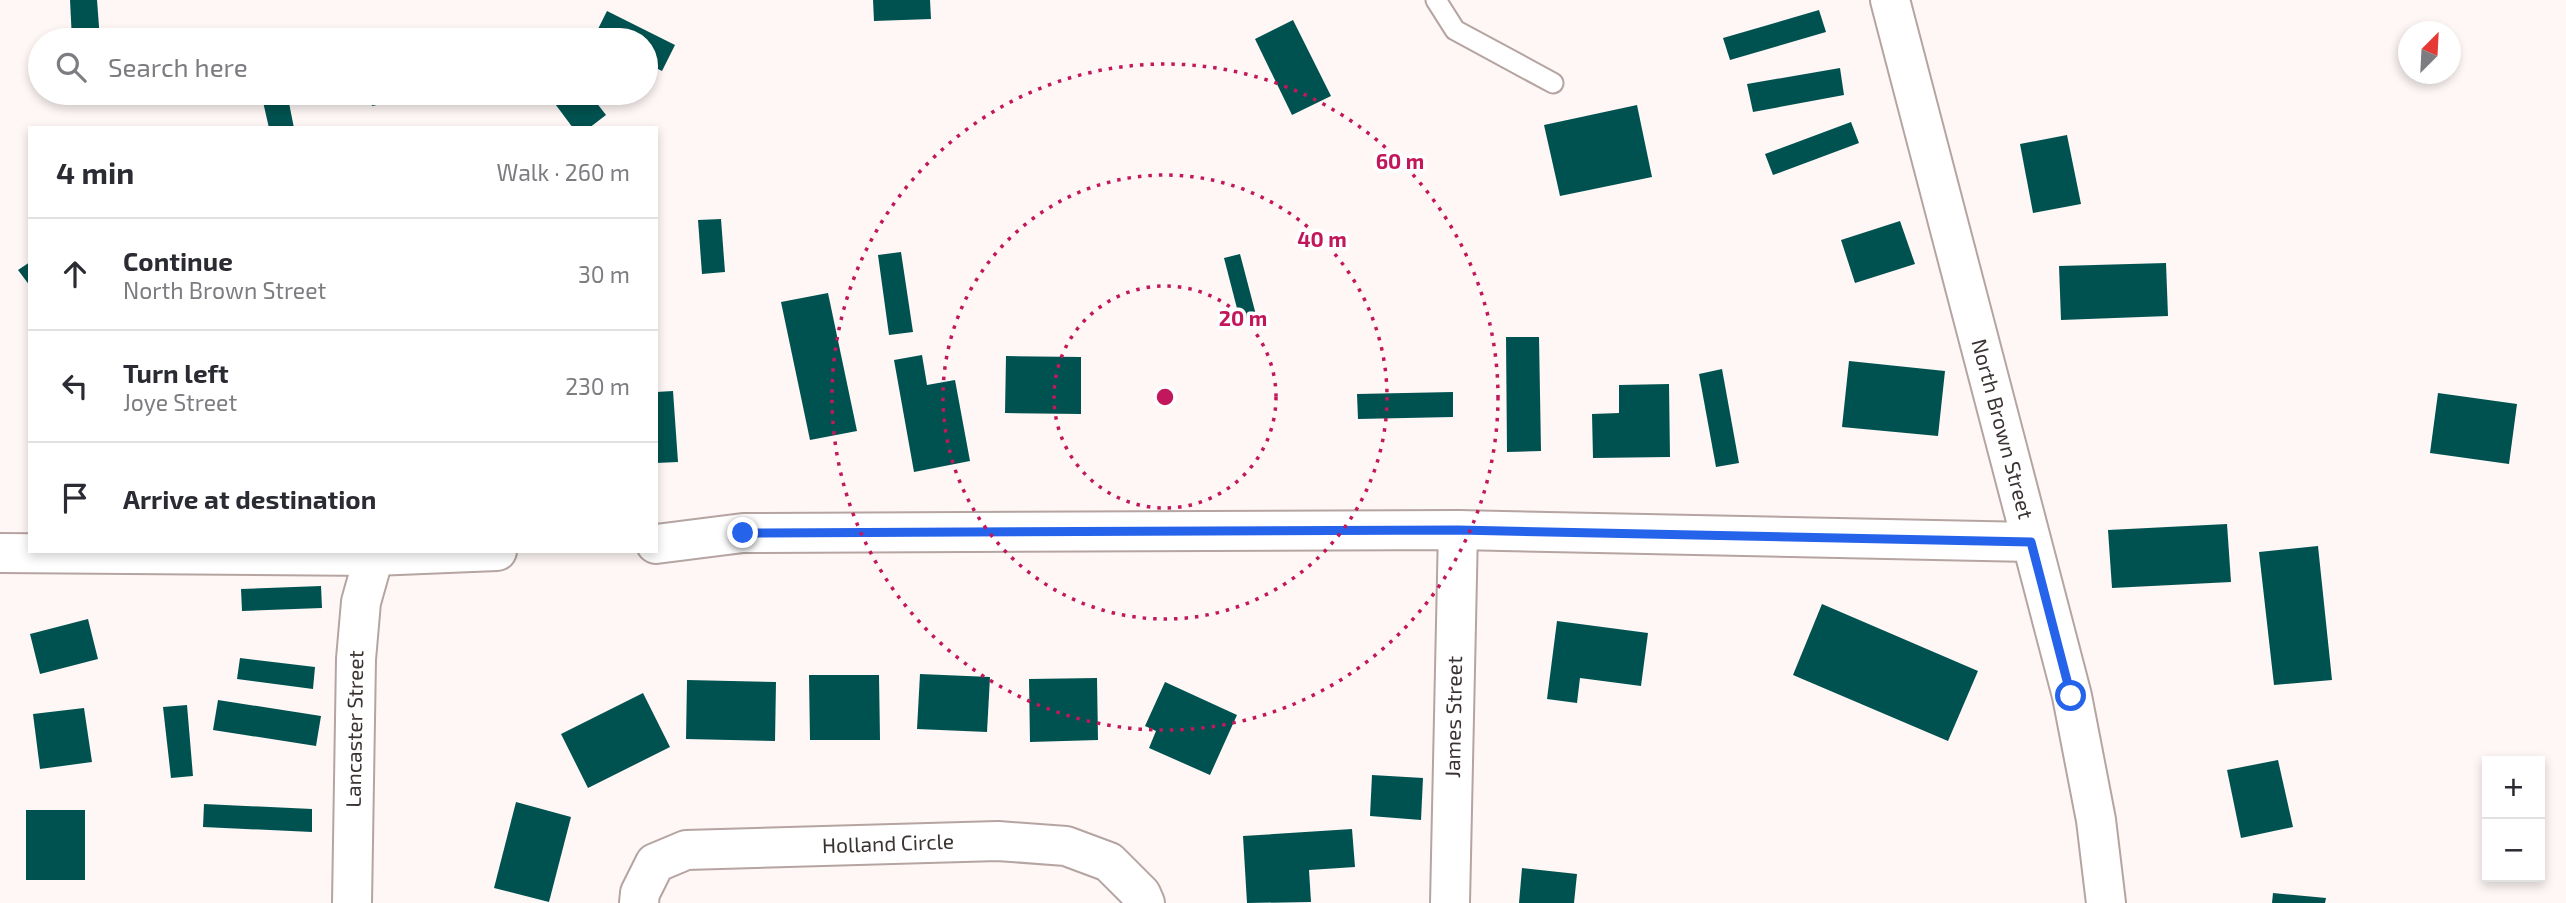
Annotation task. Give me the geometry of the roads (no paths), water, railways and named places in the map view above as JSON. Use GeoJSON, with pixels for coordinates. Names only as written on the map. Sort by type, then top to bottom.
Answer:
{"type":"FeatureCollection","features":[{"type":"Feature","properties":{"kind":"street","name":"North Brown Street"},"geometry":{"type":"LineString","coordinates":[[1890,0],[2071,696],[2095,820],[2106,903]]}},
{"type":"Feature","properties":{"kind":"street"},"geometry":{"type":"LineString","coordinates":[[658,544],[743,533],[1458,530],[2031,542]]}},
{"type":"Feature","properties":{"kind":"street","name":"James Street"},"geometry":{"type":"LineString","coordinates":[[1450,903],[1458,530]]}},
{"type":"Feature","properties":{"kind":"street"},"geometry":{"type":"LineString","coordinates":[[0,553],[374,556],[448,553]]}},
{"type":"Feature","properties":{"kind":"street","name":"Lancaster Street"},"geometry":{"type":"LineString","coordinates":[[352,903],[356,659],[361,602],[374,556]]}},
{"type":"Feature","properties":{"kind":"street","name":"Holland Circle"},"geometry":{"type":"LineString","coordinates":[[639,903],[640,893],[655,863],[687,850],[998,841],[1066,846],[1109,862],[1141,894],[1145,903]]}},
{"type":"Feature","properties":{"kind":"lane"},"geometry":{"type":"LineString","coordinates":[[1436,0],[1455,30],[1553,83]]}}]}
